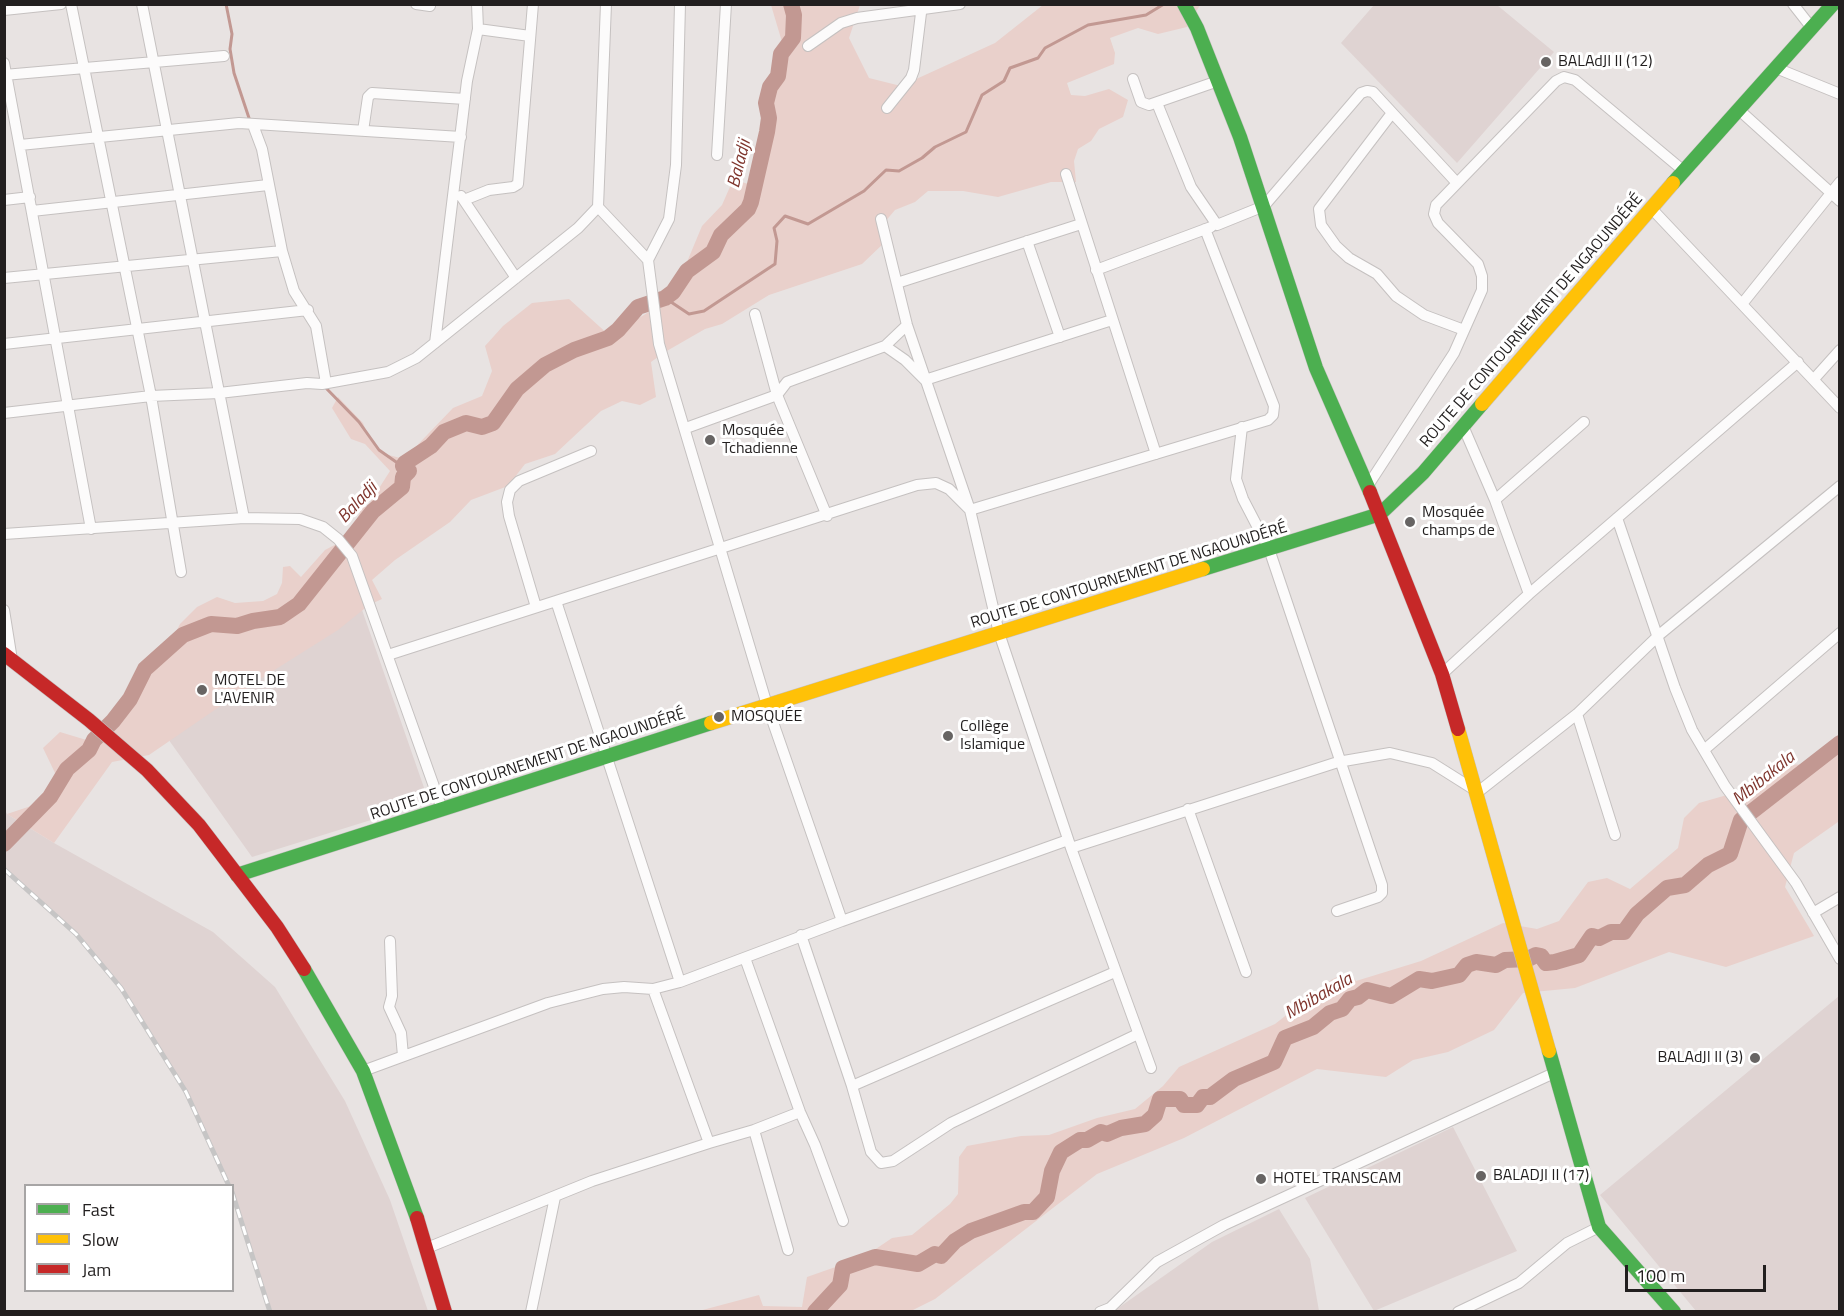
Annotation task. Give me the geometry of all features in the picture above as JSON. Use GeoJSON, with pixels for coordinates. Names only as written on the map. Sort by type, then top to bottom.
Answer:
{"type":"FeatureCollection","features":[{"type":"Feature","properties":{"kind":"street"},"geometry":{"type":"LineString","coordinates":[[4,10],[61,4]]}},
{"type":"Feature","properties":{"kind":"street"},"geometry":{"type":"LineString","coordinates":[[71,4],[150,396],[181,572]]}},
{"type":"Feature","properties":{"kind":"street"},"geometry":{"type":"LineString","coordinates":[[142,4],[244,518]]}},
{"type":"Feature","properties":{"kind":"street"},"geometry":{"type":"LineString","coordinates":[[416,4],[430,6]]}},
{"type":"Feature","properties":{"kind":"street"},"geometry":{"type":"LineString","coordinates":[[435,343],[456,189],[465,99],[478,29],[477,4]]}},
{"type":"Feature","properties":{"kind":"street"},"geometry":{"type":"LineString","coordinates":[[464,200],[489,190],[513,187],[518,184],[533,4]]}},
{"type":"Feature","properties":{"kind":"street"},"geometry":{"type":"LineString","coordinates":[[4,414],[150,396],[219,393],[307,383],[324,384],[388,372],[416,358],[578,228],[598,207],[606,4]]}},
{"type":"Feature","properties":{"kind":"street"},"geometry":{"type":"LineString","coordinates":[[680,4],[676,165],[669,219],[648,260],[659,344],[767,705],[842,921]]}},
{"type":"Feature","properties":{"kind":"street"},"geometry":{"type":"LineString","coordinates":[[717,155],[726,4]]}},
{"type":"Feature","properties":{"kind":"street"},"geometry":{"type":"LineString","coordinates":[[808,46],[849,20],[960,4]]}},
{"type":"Feature","properties":{"kind":"street"},"geometry":{"type":"LineString","coordinates":[[1184,4],[1218,81],[1264,206],[1316,368],[1366,487],[1380,514],[1442,674],[1478,792],[1522,959],[1599,1227],[1674,1311]]}},
{"type":"Feature","properties":{"kind":"street"},"geometry":{"type":"LineString","coordinates":[[1793,4],[1810,27]]}},
{"type":"Feature","properties":{"kind":"street","name":"ROUTE DE CONTOURNEMENT DE NGAOUNDÉRÉ"},"geometry":{"type":"LineString","coordinates":[[237,875],[767,705],[1380,514],[1423,473],[1651,208],[1810,27],[1833,4]]}},
{"type":"Feature","properties":{"kind":"street"},"geometry":{"type":"LineString","coordinates":[[887,108],[911,78],[914,70],[921,8]]}},
{"type":"Feature","properties":{"kind":"street"},"geometry":{"type":"LineString","coordinates":[[478,29],[530,36]]}},
{"type":"Feature","properties":{"kind":"street"},"geometry":{"type":"LineString","coordinates":[[6,75],[224,56]]}},
{"type":"Feature","properties":{"kind":"street"},"geometry":{"type":"LineString","coordinates":[[4,63],[91,529]]}},
{"type":"Feature","properties":{"kind":"street"},"geometry":{"type":"LineString","coordinates":[[1776,68],[1839,94]]}},
{"type":"Feature","properties":{"kind":"street"},"geometry":{"type":"LineString","coordinates":[[1366,487],[1454,353],[1482,290],[1482,276],[1478,264],[1438,223],[1434,214],[1436,205],[1556,81],[1564,77],[1575,80],[1685,172]]}},
{"type":"Feature","properties":{"kind":"street"},"geometry":{"type":"LineString","coordinates":[[1133,79],[1141,102],[1149,105],[1218,81]]}},
{"type":"Feature","properties":{"kind":"street"},"geometry":{"type":"LineString","coordinates":[[363,131],[368,97],[372,93],[465,99]]}},
{"type":"Feature","properties":{"kind":"street"},"geometry":{"type":"LineString","coordinates":[[1096,270],[1264,206],[1361,93],[1373,93],[1457,183]]}},
{"type":"Feature","properties":{"kind":"street"},"geometry":{"type":"LineString","coordinates":[[1157,103],[1191,187],[1217,225]]}},
{"type":"Feature","properties":{"kind":"street"},"geometry":{"type":"LineString","coordinates":[[1738,109],[1839,201]]}},
{"type":"Feature","properties":{"kind":"street"},"geometry":{"type":"LineString","coordinates":[[1392,113],[1319,209],[1321,225],[1336,246],[1349,258],[1377,274],[1396,296],[1424,315],[1464,330]]}},
{"type":"Feature","properties":{"kind":"street"},"geometry":{"type":"LineString","coordinates":[[20,145],[239,123],[461,137]]}},
{"type":"Feature","properties":{"kind":"street"},"geometry":{"type":"LineString","coordinates":[[253,125],[262,149],[282,251],[294,291],[316,326],[324,384]]}},
{"type":"Feature","properties":{"kind":"street"},"geometry":{"type":"LineString","coordinates":[[1066,174],[1156,454]]}},
{"type":"Feature","properties":{"kind":"street"},"geometry":{"type":"LineString","coordinates":[[1742,304],[1839,182]]}},
{"type":"Feature","properties":{"kind":"street"},"geometry":{"type":"LineString","coordinates":[[32,212],[268,185]]}},
{"type":"Feature","properties":{"kind":"street"},"geometry":{"type":"LineString","coordinates":[[456,189],[516,278]]}},
{"type":"Feature","properties":{"kind":"street"},"geometry":{"type":"LineString","coordinates":[[4,200],[30,197]]}},
{"type":"Feature","properties":{"kind":"street"},"geometry":{"type":"LineString","coordinates":[[598,207],[648,260]]}},
{"type":"Feature","properties":{"kind":"street"},"geometry":{"type":"LineString","coordinates":[[1651,208],[1839,408]]}},
{"type":"Feature","properties":{"kind":"street"},"geometry":{"type":"LineString","coordinates":[[881,219],[908,325],[970,510],[999,633],[1070,844],[1151,1068]]}},
{"type":"Feature","properties":{"kind":"street"},"geometry":{"type":"LineString","coordinates":[[897,283],[1081,224]]}},
{"type":"Feature","properties":{"kind":"street"},"geometry":{"type":"LineString","coordinates":[[970,510],[1268,420],[1273,415],[1274,406],[1205,229]]}},
{"type":"Feature","properties":{"kind":"street"},"geometry":{"type":"LineString","coordinates":[[1027,241],[1060,337]]}},
{"type":"Feature","properties":{"kind":"street"},"geometry":{"type":"LineString","coordinates":[[4,278],[282,251]]}},
{"type":"Feature","properties":{"kind":"street"},"geometry":{"type":"LineString","coordinates":[[4,344],[137,331],[308,310]]}},
{"type":"Feature","properties":{"kind":"street"},"geometry":{"type":"LineString","coordinates":[[755,314],[777,395],[827,516]]}},
{"type":"Feature","properties":{"kind":"street"},"geometry":{"type":"LineString","coordinates":[[925,380],[1112,320]]}},
{"type":"Feature","properties":{"kind":"street"},"geometry":{"type":"LineString","coordinates":[[686,428],[777,395],[787,382],[885,346],[908,325]]}},
{"type":"Feature","properties":{"kind":"street"},"geometry":{"type":"LineString","coordinates":[[885,346],[905,360],[925,380]]}},
{"type":"Feature","properties":{"kind":"street"},"geometry":{"type":"LineString","coordinates":[[1814,379],[1839,350]]}},
{"type":"Feature","properties":{"kind":"street"},"geometry":{"type":"LineString","coordinates":[[1442,674],[1529,594],[1798,362]]}},
{"type":"Feature","properties":{"kind":"street"},"geometry":{"type":"LineString","coordinates":[[1495,500],[1584,422]]}},
{"type":"Feature","properties":{"kind":"street"},"geometry":{"type":"LineString","coordinates":[[1463,426],[1495,500],[1509,544],[1529,594]]}},
{"type":"Feature","properties":{"kind":"street"},"geometry":{"type":"LineString","coordinates":[[1242,427],[1236,479],[1243,499],[1269,549],[1338,762],[1382,885],[1382,893],[1337,911]]}},
{"type":"Feature","properties":{"kind":"street"},"geometry":{"type":"LineString","coordinates":[[536,607],[509,516],[507,502],[510,490],[519,481],[591,451]]}},
{"type":"Feature","properties":{"kind":"street"},"geometry":{"type":"LineString","coordinates":[[388,655],[827,516],[917,485],[936,483],[949,489],[970,510]]}},
{"type":"Feature","properties":{"kind":"street"},"geometry":{"type":"LineString","coordinates":[[1478,792],[1577,714],[1659,635],[1839,486]]}},
{"type":"Feature","properties":{"kind":"street"},"geometry":{"type":"LineString","coordinates":[[4,534],[244,518],[300,519],[322,527],[345,548],[388,655],[442,809]]}},
{"type":"Feature","properties":{"kind":"street"},"geometry":{"type":"LineString","coordinates":[[1617,518],[1659,635],[1675,688],[1692,730],[1725,786],[1796,884],[1839,959]]}},
{"type":"Feature","properties":{"kind":"street"},"geometry":{"type":"LineString","coordinates":[[556,601],[680,982]]}},
{"type":"Feature","properties":{"kind":"street"},"geometry":{"type":"LineString","coordinates":[[4,610],[8,657],[89,720],[128,754],[199,825],[277,927],[322,996],[363,1071],[427,1248],[445,1311]]}},
{"type":"Feature","properties":{"kind":"street"},"geometry":{"type":"LineString","coordinates":[[1704,750],[1839,633]]}},
{"type":"Feature","properties":{"kind":"street"},"geometry":{"type":"LineString","coordinates":[[1577,714],[1615,835]]}},
{"type":"Feature","properties":{"kind":"street"},"geometry":{"type":"LineString","coordinates":[[363,1071],[548,1004],[603,989],[653,988],[680,982],[801,935],[1070,844],[1338,762],[1390,753],[1408,756],[1432,764],[1478,792]]}},
{"type":"Feature","properties":{"kind":"street"},"geometry":{"type":"LineString","coordinates":[[1188,809],[1246,972]]}},
{"type":"Feature","properties":{"kind":"street"},"geometry":{"type":"LineString","coordinates":[[1813,913],[1839,897]]}},
{"type":"Feature","properties":{"kind":"street"},"geometry":{"type":"LineString","coordinates":[[801,935],[852,1086],[871,1152],[881,1162],[893,1161],[951,1123],[1138,1034]]}},
{"type":"Feature","properties":{"kind":"street"},"geometry":{"type":"LineString","coordinates":[[390,941],[392,996],[390,1007],[401,1033],[403,1056]]}},
{"type":"Feature","properties":{"kind":"street"},"geometry":{"type":"LineString","coordinates":[[746,958],[800,1112],[815,1145],[843,1221]]}},
{"type":"Feature","properties":{"kind":"street"},"geometry":{"type":"LineString","coordinates":[[852,1086],[1115,972]]}},
{"type":"Feature","properties":{"kind":"street"},"geometry":{"type":"LineString","coordinates":[[653,988],[709,1143]]}},
{"type":"Feature","properties":{"kind":"street"},"geometry":{"type":"LineString","coordinates":[[1100,1311],[1110,1308],[1157,1262],[1224,1225],[1554,1073]]}},
{"type":"Feature","properties":{"kind":"street"},"geometry":{"type":"LineString","coordinates":[[427,1248],[592,1181],[754,1130],[800,1112]]}},
{"type":"Feature","properties":{"kind":"street"},"geometry":{"type":"LineString","coordinates":[[754,1130],[788,1251]]}},
{"type":"Feature","properties":{"kind":"street"},"geometry":{"type":"LineString","coordinates":[[531,1311],[555,1197]]}},
{"type":"Feature","properties":{"kind":"street"},"geometry":{"type":"LineString","coordinates":[[1458,1311],[1519,1283],[1567,1243],[1599,1227]]}},
{"type":"Feature","properties":{"kind":"shaded area","name":"Baladji"},"geometry":{"type":"Polygon","coordinates":[[[771,5],[860,5],[849,38],[869,78],[901,86],[995,43],[1043,5],[1200,5],[1187,27],[1158,34],[1138,28],[1110,38],[1115,53],[1114,64],[1067,83],[1071,95],[1085,96],[1109,89],[1128,100],[1123,117],[1099,129],[1091,141],[1078,149],[1074,161],[1076,182],[1051,182],[998,197],[963,191],[928,191],[915,202],[895,210],[884,223],[884,243],[862,264],[769,295],[722,324],[705,329],[665,352],[651,362],[656,397],[640,405],[622,401],[601,411],[555,454],[525,464],[508,486],[471,500],[450,522],[395,560],[372,580],[382,599],[369,605],[338,630],[257,681],[149,755],[112,762],[54,843],[7,814],[46,801],[56,775],[43,748],[60,732],[93,742],[114,722],[161,662],[180,624],[197,607],[217,597],[235,603],[263,601],[277,594],[282,583],[283,567],[290,566],[301,577],[325,550],[344,540],[354,526],[362,507],[367,507],[390,471],[365,444],[351,439],[332,408],[338,397],[363,423],[369,438],[381,453],[404,459],[453,408],[482,396],[492,371],[485,346],[503,326],[532,303],[569,299],[610,336],[668,300],[682,274],[702,226],[722,205],[733,180],[749,184],[759,165],[765,83],[785,52],[771,5]]]}},
{"type":"Feature","properties":{"kind":"shaded area"},"geometry":{"type":"Polygon","coordinates":[[[1374,5],[1497,5],[1554,52],[1457,163],[1341,43],[1374,5]]]}},
{"type":"Feature","properties":{"kind":"shaded area"},"geometry":{"type":"Polygon","coordinates":[[[361,607],[429,802],[252,857],[166,736],[361,607]]]}},
{"type":"Feature","properties":{"kind":"shaded area","name":"Mbibakala"},"geometry":{"type":"Polygon","coordinates":[[[1839,739],[1839,824],[1838,822],[1794,853],[1785,887],[1814,936],[1726,967],[1669,952],[1575,988],[1523,993],[1494,1030],[1448,1052],[1413,1060],[1386,1077],[1317,1069],[1184,1138],[1097,1174],[935,1299],[911,1311],[695,1312],[759,1295],[763,1306],[802,1307],[807,1277],[864,1257],[892,1238],[912,1235],[950,1204],[958,1194],[959,1157],[967,1146],[1021,1136],[1049,1135],[1097,1118],[1135,1109],[1163,1086],[1179,1067],[1275,1024],[1331,980],[1349,971],[1356,981],[1421,961],[1503,923],[1537,929],[1559,921],[1588,882],[1607,878],[1630,889],[1678,848],[1684,818],[1699,803],[1734,793],[1768,777],[1782,765],[1811,764],[1834,740],[1839,739]]]}},
{"type":"Feature","properties":{"kind":"shaded area"},"geometry":{"type":"Polygon","coordinates":[[[4,808],[7,814],[54,843],[213,932],[275,987],[345,1101],[390,1200],[428,1311],[270,1311],[234,1193],[234,1184],[229,1184],[186,1092],[121,988],[76,934],[5,869],[4,808]]]}},
{"type":"Feature","properties":{"kind":"shaded area"},"geometry":{"type":"Polygon","coordinates":[[[1839,996],[1839,1311],[1696,1311],[1600,1195],[1839,996]]]}},
{"type":"Feature","properties":{"kind":"shaded area"},"geometry":{"type":"Polygon","coordinates":[[[1453,1127],[1517,1251],[1374,1311],[1305,1198],[1453,1127]]]}},
{"type":"Feature","properties":{"kind":"shaded area"},"geometry":{"type":"Polygon","coordinates":[[[1279,1209],[1310,1259],[1319,1311],[1114,1311],[1212,1242],[1279,1209]]]}},
{"type":"Feature","properties":{"kind":"waterway"},"geometry":{"type":"LineString","coordinates":[[226,4],[232,34],[230,49],[234,73],[250,121]]}},
{"type":"Feature","properties":{"kind":"waterway","name":"Baladji"},"geometry":{"type":"LineString","coordinates":[[4,844],[50,797],[67,769],[89,750],[94,740],[113,721],[130,699],[145,669],[183,635],[211,624],[237,626],[280,617],[299,604],[373,511],[402,487],[403,477],[409,471],[403,466],[405,463],[431,446],[444,432],[466,423],[482,427],[493,423],[517,389],[545,365],[574,350],[608,338],[638,307],[665,298],[673,292],[687,271],[713,252],[721,235],[748,209],[751,202],[767,132],[769,118],[766,103],[770,87],[778,76],[781,54],[793,38],[794,15],[791,4]]}},
{"type":"Feature","properties":{"kind":"waterway"},"geometry":{"type":"LineString","coordinates":[[665,298],[689,314],[704,311],[775,264],[777,241],[774,228],[785,216],[808,224],[864,191],[886,170],[899,171],[922,158],[935,147],[966,132],[982,95],[1004,81],[1010,68],[1038,58],[1045,48],[1088,25],[1146,15],[1164,4]]}},
{"type":"Feature","properties":{"kind":"waterway"},"geometry":{"type":"LineString","coordinates":[[325,387],[359,422],[379,450],[409,471]]}},
{"type":"Feature","properties":{"kind":"waterway","name":"Mbibakala"},"geometry":{"type":"LineString","coordinates":[[815,1312],[840,1285],[843,1268],[875,1257],[918,1264],[935,1254],[941,1256],[955,1241],[971,1231],[1024,1212],[1033,1212],[1047,1197],[1052,1171],[1061,1152],[1080,1140],[1087,1140],[1101,1132],[1107,1134],[1121,1128],[1145,1124],[1155,1115],[1160,1099],[1180,1099],[1184,1105],[1197,1105],[1203,1097],[1210,1097],[1234,1079],[1274,1062],[1285,1038],[1313,1027],[1330,1013],[1342,1009],[1350,999],[1358,997],[1367,990],[1391,996],[1419,979],[1432,981],[1459,975],[1467,965],[1476,962],[1496,965],[1505,960],[1528,959],[1536,955],[1541,956],[1546,963],[1555,962],[1579,955],[1592,936],[1599,938],[1611,932],[1624,932],[1637,914],[1667,888],[1685,885],[1708,865],[1730,854],[1741,820],[1840,743]]}},
{"type":"Feature","properties":{"kind":"railway"},"geometry":{"type":"LineString","coordinates":[[4,869],[76,934],[121,988],[186,1092],[228,1184]]}},
{"type":"Feature","properties":{"kind":"railway"},"geometry":{"type":"LineString","coordinates":[[234,1198],[270,1312]]}},
{"type":"Feature","properties":{"kind":"traffic: fast"},"geometry":{"type":"LineString","coordinates":[[1184,4],[1197,28],[1240,137],[1316,368],[1370,492]]}},
{"type":"Feature","properties":{"kind":"traffic: fast"},"geometry":{"type":"LineString","coordinates":[[1673,183],[1833,4]]}},
{"type":"Feature","properties":{"kind":"traffic: fast"},"geometry":{"type":"LineString","coordinates":[[1203,569],[1380,514],[1423,473],[1482,404]]}},
{"type":"Feature","properties":{"kind":"traffic: fast"},"geometry":{"type":"LineString","coordinates":[[237,875],[711,723]]}},
{"type":"Feature","properties":{"kind":"traffic: fast"},"geometry":{"type":"LineString","coordinates":[[304,969],[363,1071],[417,1218]]}},
{"type":"Feature","properties":{"kind":"traffic: fast"},"geometry":{"type":"LineString","coordinates":[[1549,1051],[1599,1227],[1674,1312]]}},
{"type":"Feature","properties":{"kind":"traffic: slow"},"geometry":{"type":"LineString","coordinates":[[1482,404],[1673,183]]}},
{"type":"Feature","properties":{"kind":"traffic: slow"},"geometry":{"type":"LineString","coordinates":[[711,723],[1203,569]]}},
{"type":"Feature","properties":{"kind":"traffic: slow"},"geometry":{"type":"LineString","coordinates":[[1458,729],[1549,1051]]}},
{"type":"Feature","properties":{"kind":"traffic: jam"},"geometry":{"type":"LineString","coordinates":[[1370,492],[1442,674],[1458,729]]}},
{"type":"Feature","properties":{"kind":"traffic: jam"},"geometry":{"type":"LineString","coordinates":[[4,654],[89,720],[147,770],[199,825],[277,927],[304,969]]}},
{"type":"Feature","properties":{"kind":"traffic: jam"},"geometry":{"type":"LineString","coordinates":[[417,1218],[445,1312]]}},
{"type":"Feature","properties":{"kind":"place","name":"BALAdJI II (12)"},"geometry":{"type":"Point","coordinates":[1546,62]}},
{"type":"Feature","properties":{"kind":"place","name":"Mosquée Tchadienne"},"geometry":{"type":"Point","coordinates":[710,440]}},
{"type":"Feature","properties":{"kind":"place","name":"Mosquée champs de"},"geometry":{"type":"Point","coordinates":[1410,522]}},
{"type":"Feature","properties":{"kind":"place","name":"MOTEL DE L'AVENIR"},"geometry":{"type":"Point","coordinates":[202,690]}},
{"type":"Feature","properties":{"kind":"place","name":"MOSQUÉE"},"geometry":{"type":"Point","coordinates":[719,717]}},
{"type":"Feature","properties":{"kind":"place","name":"Collège Islamique"},"geometry":{"type":"Point","coordinates":[948,736]}},
{"type":"Feature","properties":{"kind":"place","name":"BALAdJI II (3)"},"geometry":{"type":"Point","coordinates":[1755,1058]}},
{"type":"Feature","properties":{"kind":"place","name":"BALADJI II (17)"},"geometry":{"type":"Point","coordinates":[1481,1176]}},
{"type":"Feature","properties":{"kind":"place","name":"HOTEL TRANSCAM"},"geometry":{"type":"Point","coordinates":[1261,1179]}}]}
